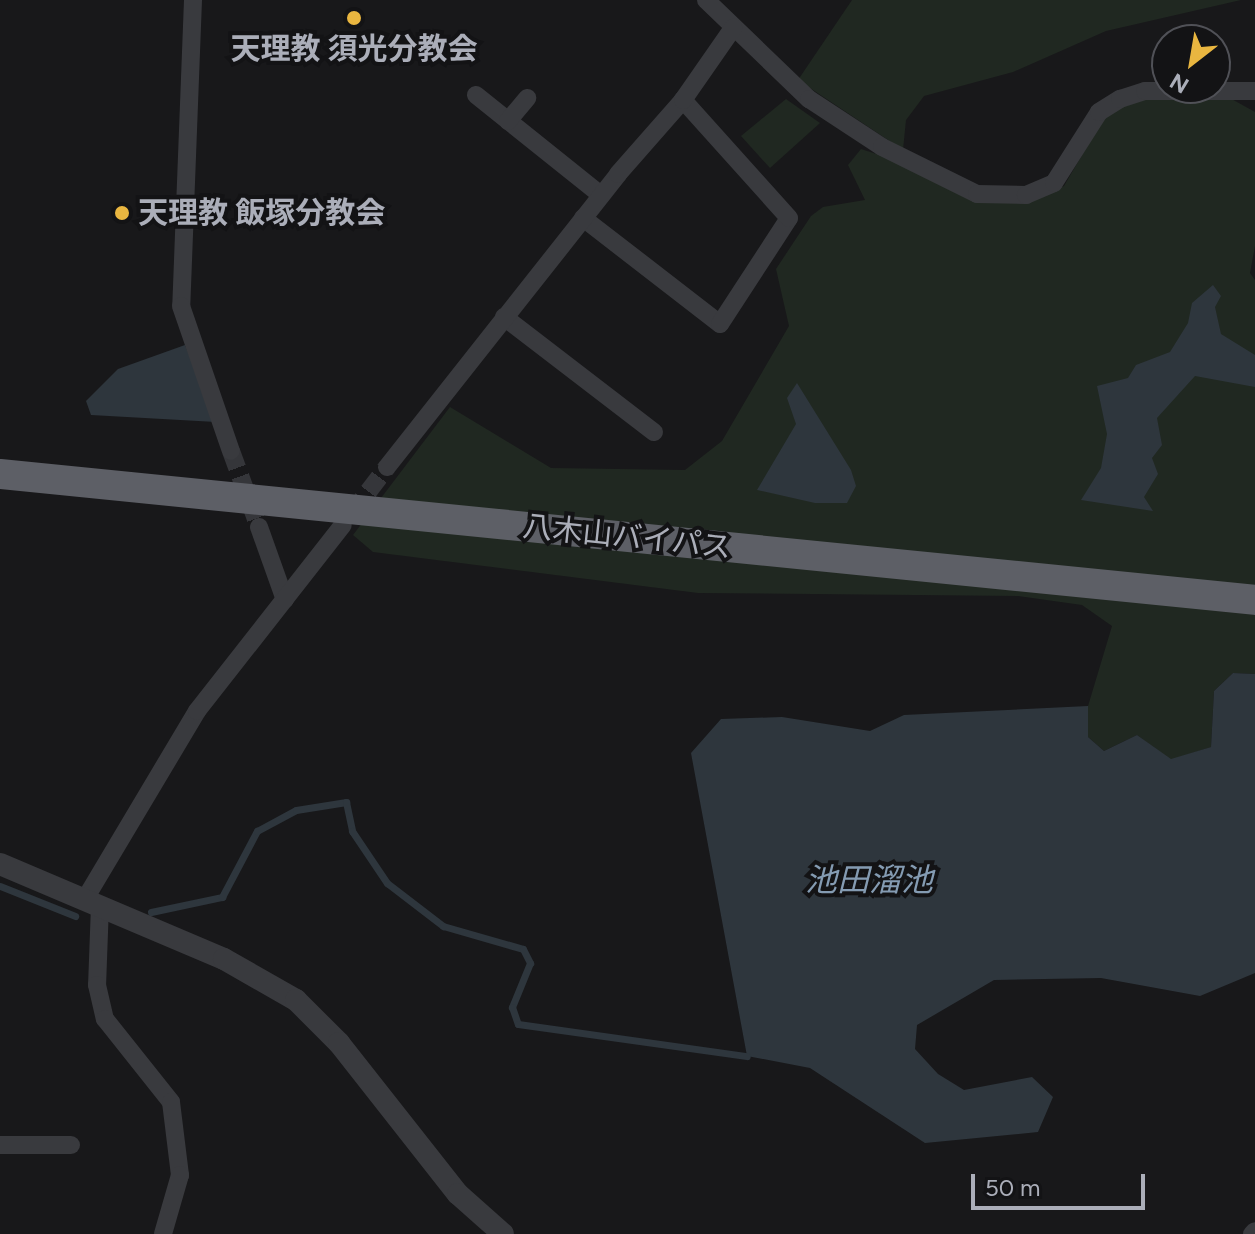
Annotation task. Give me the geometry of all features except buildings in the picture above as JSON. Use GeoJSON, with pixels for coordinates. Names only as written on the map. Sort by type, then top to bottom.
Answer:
{"type":"FeatureCollection","features":[{"type":"Feature","properties":{"kind":"highway","name":"八木山バイパス"},"geometry":{"type":"LineString","coordinates":[[0,474],[1255,600]]}},
{"type":"Feature","properties":{"kind":"street"},"geometry":{"type":"LineString","coordinates":[[193,0],[181,306],[231,451]]}},
{"type":"Feature","properties":{"kind":"street"},"geometry":{"type":"LineString","coordinates":[[706,0],[809,99],[882,147],[977,194],[1026,195],[1054,183],[1099,112],[1120,99],[1145,91],[1255,91]]}},
{"type":"Feature","properties":{"kind":"street"},"geometry":{"type":"LineString","coordinates":[[387,467],[601,195],[683,100],[733,28]]}},
{"type":"Feature","properties":{"kind":"street"},"geometry":{"type":"LineString","coordinates":[[476,95],[601,195]]}},
{"type":"Feature","properties":{"kind":"street"},"geometry":{"type":"LineString","coordinates":[[508,121],[527,98]]}},
{"type":"Feature","properties":{"kind":"street"},"geometry":{"type":"LineString","coordinates":[[583,218],[720,324],[789,218],[683,100]]}},
{"type":"Feature","properties":{"kind":"street"},"geometry":{"type":"LineString","coordinates":[[504,317],[654,432]]}},
{"type":"Feature","properties":{"kind":"street"},"geometry":{"type":"LineString","coordinates":[[163,1234],[180,1175],[171,1102],[105,1019],[97,985],[92,902],[197,711],[343,525]]}},
{"type":"Feature","properties":{"kind":"street"},"geometry":{"type":"LineString","coordinates":[[259,527],[285,600]]}},
{"type":"Feature","properties":{"kind":"street"},"geometry":{"type":"LineString","coordinates":[[0,864],[224,959],[296,1000],[339,1043],[458,1194],[503,1234]]}},
{"type":"Feature","properties":{"kind":"street"},"geometry":{"type":"LineString","coordinates":[[0,1145],[71,1145]]}},
{"type":"Feature","properties":{"kind":"shaded area"},"geometry":{"type":"Polygon","coordinates":[[[852,0],[1241,0],[1106,31],[1013,72],[924,96],[906,120],[903,150],[798,80],[852,0]]]}},
{"type":"Feature","properties":{"kind":"shaded area"},"geometry":{"type":"Polygon","coordinates":[[[1151,98],[1151,104],[1231,104],[1231,99],[1255,112],[1255,246],[1250,273],[1255,280],[1255,674],[1233,673],[1214,691],[1211,747],[1171,760],[1137,735],[1104,751],[1088,737],[1088,706],[1112,626],[1082,605],[1018,596],[698,593],[373,552],[353,535],[450,407],[551,468],[685,470],[722,441],[789,326],[776,269],[811,216],[823,207],[865,200],[848,165],[861,149],[1028,203],[1064,186],[1103,119],[1120,107],[1151,98]]]}},
{"type":"Feature","properties":{"kind":"shaded area"},"geometry":{"type":"Polygon","coordinates":[[[786,99],[820,123],[770,168],[741,136],[786,99]]]}},
{"type":"Feature","properties":{"kind":"water"},"geometry":{"type":"Polygon","coordinates":[[[1213,285],[1221,296],[1215,307],[1221,334],[1255,355],[1255,387],[1195,376],[1157,418],[1162,445],[1152,458],[1158,474],[1144,497],[1153,511],[1081,500],[1101,468],[1107,434],[1097,386],[1128,378],[1136,365],[1170,352],[1188,323],[1192,303],[1213,285]]]}},
{"type":"Feature","properties":{"kind":"water"},"geometry":{"type":"Polygon","coordinates":[[[185,345],[216,422],[91,415],[86,401],[118,369],[185,345]]]}},
{"type":"Feature","properties":{"kind":"water"},"geometry":{"type":"Polygon","coordinates":[[[797,383],[851,470],[856,486],[847,503],[815,503],[757,490],[796,424],[787,398],[797,383]]]}},
{"type":"Feature","properties":{"kind":"water","name":"池田溜池"},"geometry":{"type":"Polygon","coordinates":[[[1233,673],[1255,674],[1255,973],[1200,996],[1101,978],[994,980],[917,1025],[915,1049],[938,1074],[964,1090],[1032,1077],[1053,1097],[1038,1132],[925,1143],[810,1068],[747,1056],[691,753],[721,719],[782,717],[870,731],[904,715],[1088,706],[1088,737],[1104,751],[1137,735],[1171,759],[1211,747],[1214,691],[1233,673]]]}},
{"type":"Feature","properties":{"kind":"waterway"},"geometry":{"type":"LineString","coordinates":[[151,912],[222,897],[257,831],[296,810],[346,802],[352,831],[387,883],[443,926],[523,949],[530,963],[512,1007],[518,1024],[747,1056]]}},
{"type":"Feature","properties":{"kind":"waterway"},"geometry":{"type":"LineString","coordinates":[[0,886],[75,916]]}},
{"type":"Feature","properties":{"kind":"tunnel"},"geometry":{"type":"LineString","coordinates":[[231,451],[259,527]]}},
{"type":"Feature","properties":{"kind":"tunnel"},"geometry":{"type":"LineString","coordinates":[[352,513],[387,467]]}},
{"type":"Feature","properties":{"kind":"place","name":"天理教 須光分教会"},"geometry":{"type":"Point","coordinates":[354,18]}},
{"type":"Feature","properties":{"kind":"place","name":"天理教 飯塚分教会"},"geometry":{"type":"Point","coordinates":[122,213]}}]}
